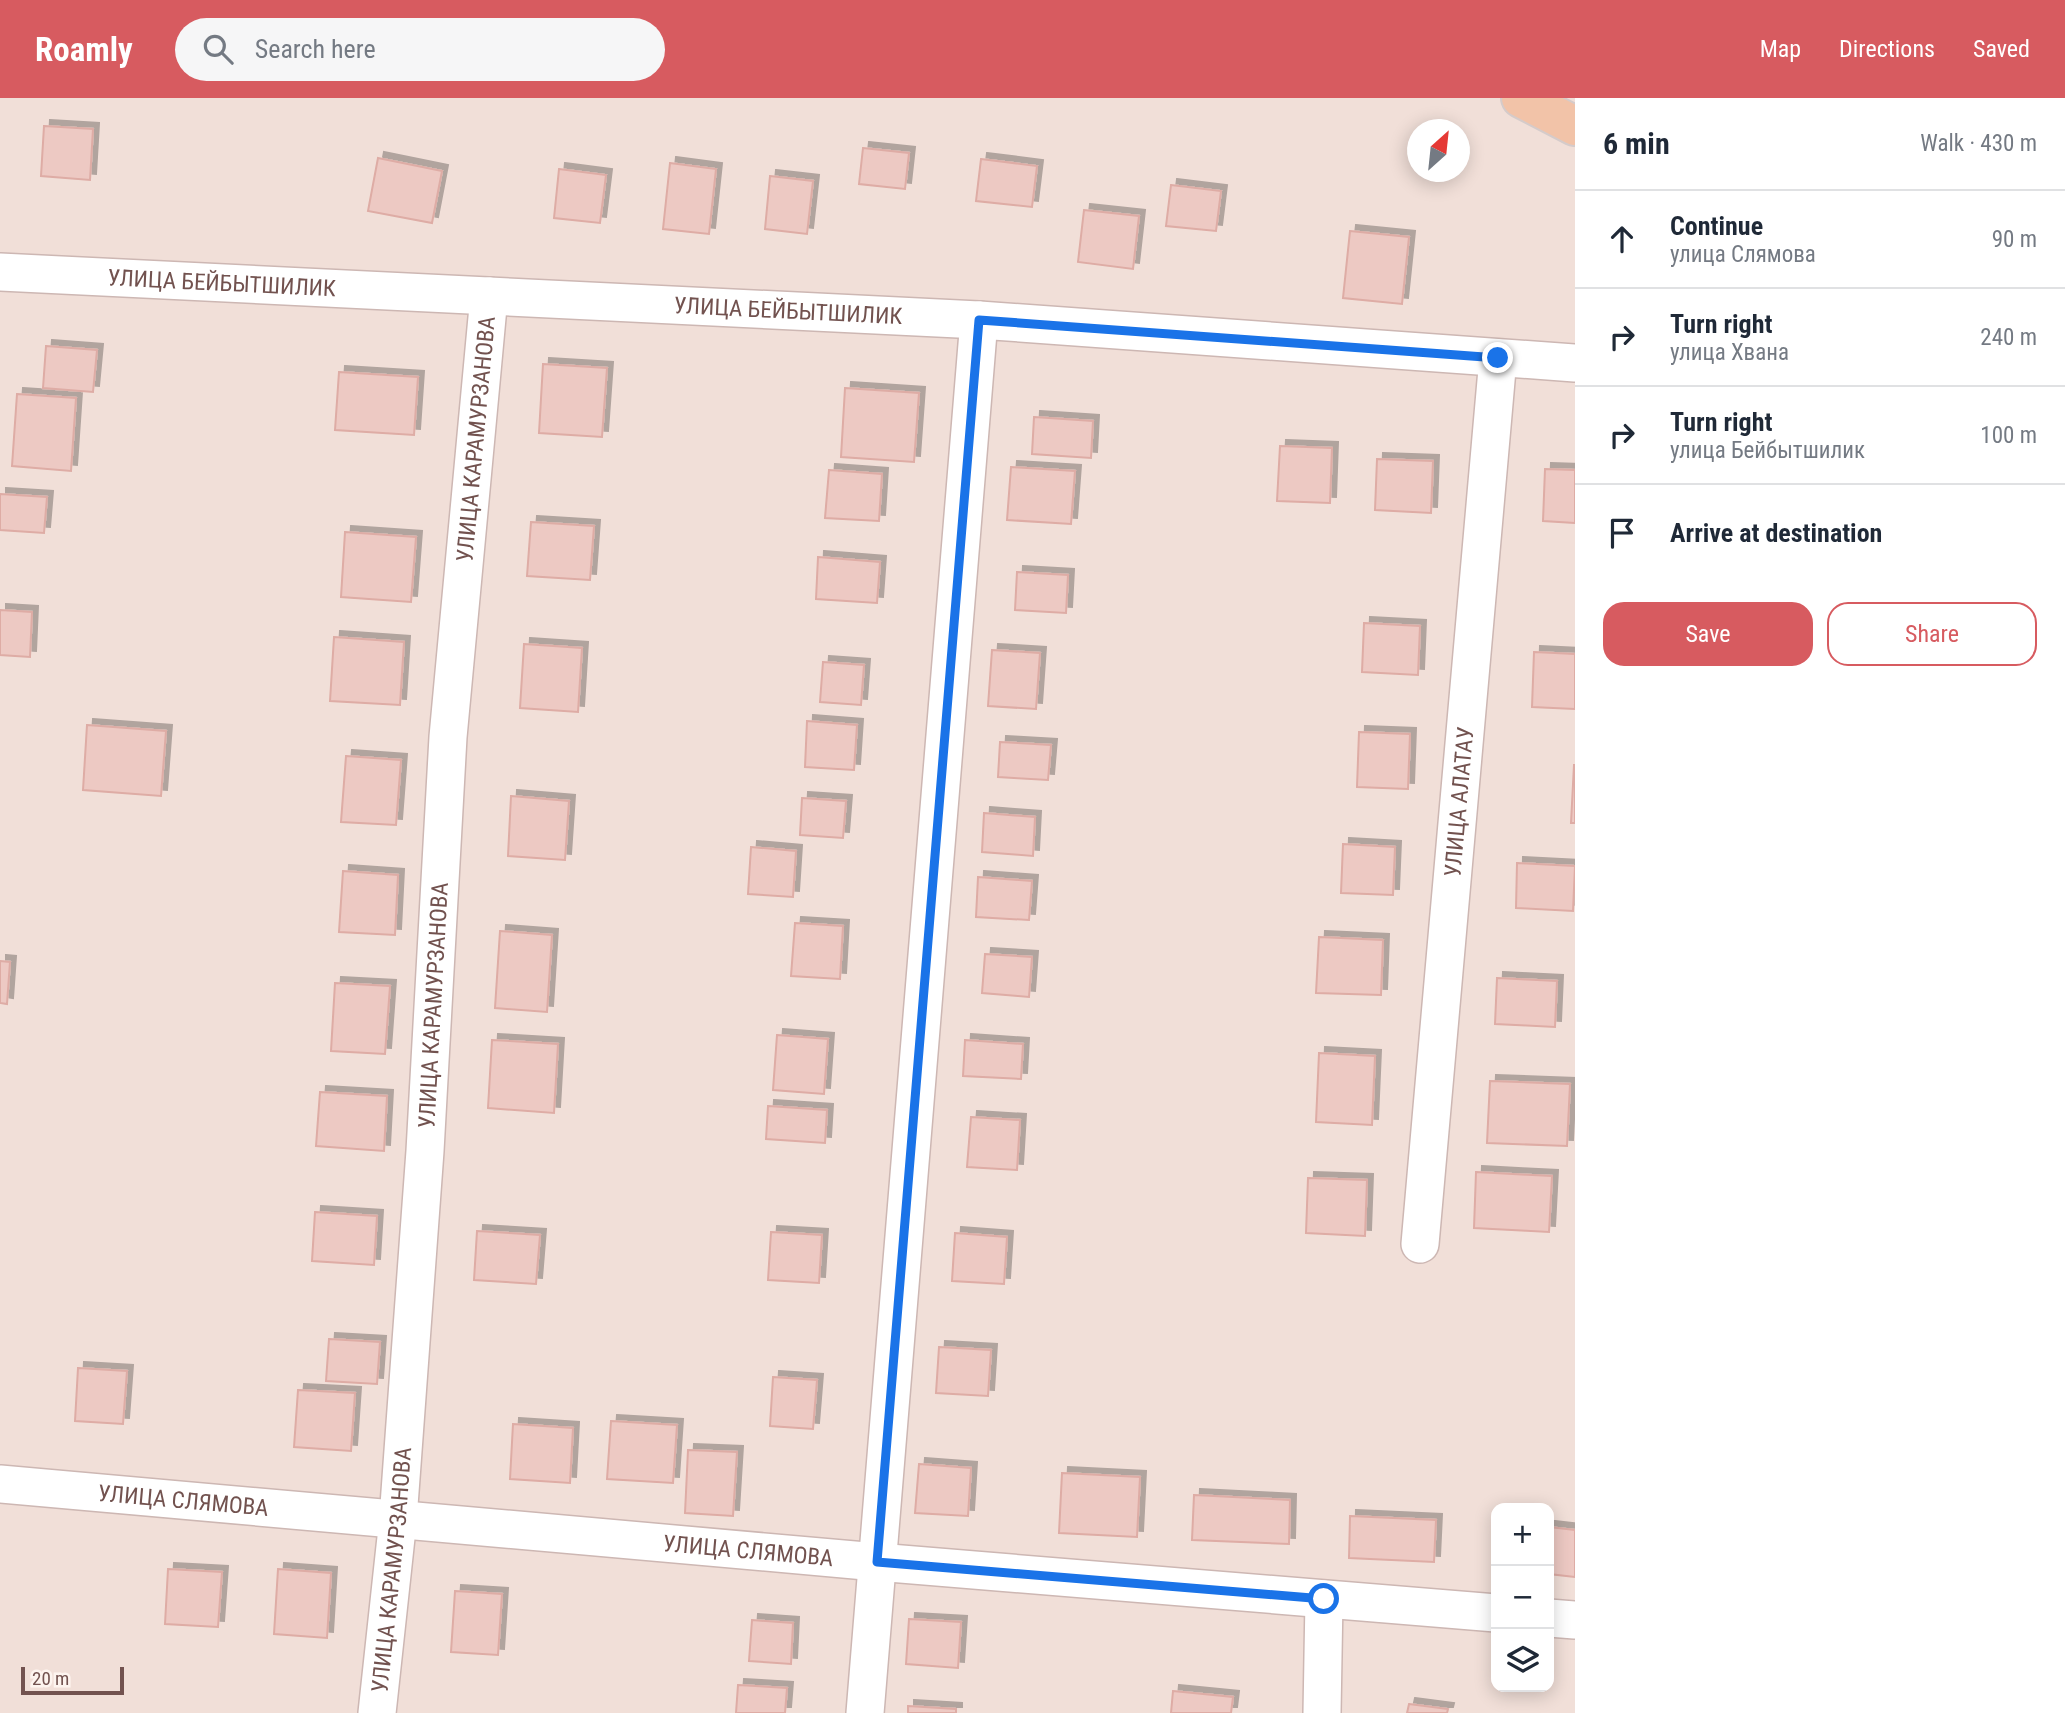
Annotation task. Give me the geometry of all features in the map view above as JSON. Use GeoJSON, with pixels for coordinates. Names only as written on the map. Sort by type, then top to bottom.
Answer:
{"type":"FeatureCollection","features":[{"type":"Feature","properties":{"kind":"main road"},"geometry":{"type":"LineString","coordinates":[[1521,98],[1575,126]]}},
{"type":"Feature","properties":{"kind":"street","name":"УЛИЦА БЕЙБЫТШИЛИК"},"geometry":{"type":"LineString","coordinates":[[0,272],[979,320],[1575,363]]}},
{"type":"Feature","properties":{"kind":"street","name":"УЛИЦА КАРАМУРЗАНОВА"},"geometry":{"type":"LineString","coordinates":[[377,1713],[398,1519],[425,1151],[448,737],[489,296]]}},
{"type":"Feature","properties":{"kind":"street"},"geometry":{"type":"LineString","coordinates":[[865,1713],[979,320]]}},
{"type":"Feature","properties":{"kind":"street","name":"УЛИЦА АЛАТАУ"},"geometry":{"type":"LineString","coordinates":[[1420,1244],[1498,358]]}},
{"type":"Feature","properties":{"kind":"street","name":"УЛИЦА СЛЯМОВА"},"geometry":{"type":"LineString","coordinates":[[0,1484],[877,1562],[1491,1613]]}},
{"type":"Feature","properties":{"kind":"street"},"geometry":{"type":"LineString","coordinates":[[1322,1713],[1324,1599]]}},
{"type":"Feature","properties":{"kind":"street"},"geometry":{"type":"LineString","coordinates":[[1554,1618],[1575,1620]]}},
{"type":"Feature","properties":{"kind":"shaded area"},"geometry":{"type":"Polygon","coordinates":[[[0,98],[1575,98],[1575,1713],[0,1713],[0,98]]]}},
{"type":"Feature","properties":{"kind":"building"},"geometry":{"type":"Polygon","coordinates":[[[44,126],[93,129],[90,180],[41,176],[44,126]]]}},
{"type":"Feature","properties":{"kind":"building"},"geometry":{"type":"Polygon","coordinates":[[[863,148],[909,153],[905,189],[859,184],[863,148]]]}},
{"type":"Feature","properties":{"kind":"building"},"geometry":{"type":"Polygon","coordinates":[[[378,158],[442,171],[432,223],[368,211],[378,158]]]}},
{"type":"Feature","properties":{"kind":"building"},"geometry":{"type":"Polygon","coordinates":[[[981,159],[1037,166],[1032,207],[976,201],[981,159]]]}},
{"type":"Feature","properties":{"kind":"building"},"geometry":{"type":"Polygon","coordinates":[[[670,163],[716,169],[709,234],[663,229],[670,163]]]}},
{"type":"Feature","properties":{"kind":"building"},"geometry":{"type":"Polygon","coordinates":[[[559,169],[606,175],[600,223],[554,218],[559,169]]]}},
{"type":"Feature","properties":{"kind":"building"},"geometry":{"type":"Polygon","coordinates":[[[770,176],[813,181],[807,234],[765,229],[770,176]]]}},
{"type":"Feature","properties":{"kind":"building"},"geometry":{"type":"Polygon","coordinates":[[[1171,185],[1221,191],[1216,231],[1166,226],[1171,185]]]}},
{"type":"Feature","properties":{"kind":"building"},"geometry":{"type":"Polygon","coordinates":[[[1084,210],[1139,216],[1133,269],[1078,262],[1084,210]]]}},
{"type":"Feature","properties":{"kind":"building"},"geometry":{"type":"Polygon","coordinates":[[[1350,231],[1409,237],[1402,304],[1343,298],[1350,231]]]}},
{"type":"Feature","properties":{"kind":"building"},"geometry":{"type":"Polygon","coordinates":[[[46,346],[97,350],[93,392],[43,388],[46,346]]]}},
{"type":"Feature","properties":{"kind":"building"},"geometry":{"type":"Polygon","coordinates":[[[543,364],[607,368],[602,437],[539,433],[543,364]]]}},
{"type":"Feature","properties":{"kind":"building"},"geometry":{"type":"Polygon","coordinates":[[[339,372],[418,377],[414,435],[335,430],[339,372]]]}},
{"type":"Feature","properties":{"kind":"building"},"geometry":{"type":"Polygon","coordinates":[[[845,388],[919,393],[914,462],[841,457],[845,388]]]}},
{"type":"Feature","properties":{"kind":"building"},"geometry":{"type":"Polygon","coordinates":[[[17,394],[76,398],[71,471],[12,466],[17,394]]]}},
{"type":"Feature","properties":{"kind":"building"},"geometry":{"type":"Polygon","coordinates":[[[1034,417],[1093,421],[1091,458],[1032,454],[1034,417]]]}},
{"type":"Feature","properties":{"kind":"building"},"geometry":{"type":"Polygon","coordinates":[[[1280,446],[1332,448],[1330,503],[1277,501],[1280,446]]]}},
{"type":"Feature","properties":{"kind":"building"},"geometry":{"type":"Polygon","coordinates":[[[1377,459],[1433,461],[1431,513],[1375,510],[1377,459]]]}},
{"type":"Feature","properties":{"kind":"building"},"geometry":{"type":"Polygon","coordinates":[[[1011,467],[1075,471],[1071,524],[1007,520],[1011,467]]]}},
{"type":"Feature","properties":{"kind":"building"},"geometry":{"type":"Polygon","coordinates":[[[1545,469],[1575,470],[1575,523],[1543,521],[1545,469]]]}},
{"type":"Feature","properties":{"kind":"building"},"geometry":{"type":"Polygon","coordinates":[[[829,470],[882,474],[879,521],[825,518],[829,470]]]}},
{"type":"Feature","properties":{"kind":"building"},"geometry":{"type":"Polygon","coordinates":[[[0,494],[47,497],[44,533],[0,530],[0,494]]]}},
{"type":"Feature","properties":{"kind":"building"},"geometry":{"type":"Polygon","coordinates":[[[531,522],[594,526],[590,580],[527,576],[531,522]]]}},
{"type":"Feature","properties":{"kind":"building"},"geometry":{"type":"Polygon","coordinates":[[[345,532],[416,537],[411,602],[341,597],[345,532]]]}},
{"type":"Feature","properties":{"kind":"building"},"geometry":{"type":"Polygon","coordinates":[[[818,557],[880,562],[877,603],[816,599],[818,557]]]}},
{"type":"Feature","properties":{"kind":"building"},"geometry":{"type":"Polygon","coordinates":[[[1017,572],[1068,575],[1066,613],[1015,610],[1017,572]]]}},
{"type":"Feature","properties":{"kind":"building"},"geometry":{"type":"Polygon","coordinates":[[[0,610],[32,612],[30,657],[0,655],[0,610]]]}},
{"type":"Feature","properties":{"kind":"building"},"geometry":{"type":"Polygon","coordinates":[[[1364,623],[1420,626],[1418,675],[1362,672],[1364,623]]]}},
{"type":"Feature","properties":{"kind":"building"},"geometry":{"type":"Polygon","coordinates":[[[334,637],[404,642],[400,705],[330,701],[334,637]]]}},
{"type":"Feature","properties":{"kind":"building"},"geometry":{"type":"Polygon","coordinates":[[[524,644],[582,648],[578,712],[520,708],[524,644]]]}},
{"type":"Feature","properties":{"kind":"building"},"geometry":{"type":"Polygon","coordinates":[[[992,650],[1040,653],[1036,709],[988,706],[992,650]]]}},
{"type":"Feature","properties":{"kind":"building"},"geometry":{"type":"Polygon","coordinates":[[[1534,652],[1575,654],[1575,709],[1532,707],[1534,652]]]}},
{"type":"Feature","properties":{"kind":"building"},"geometry":{"type":"Polygon","coordinates":[[[823,662],[864,665],[861,705],[820,702],[823,662]]]}},
{"type":"Feature","properties":{"kind":"building"},"geometry":{"type":"Polygon","coordinates":[[[807,721],[857,725],[854,770],[805,767],[807,721]]]}},
{"type":"Feature","properties":{"kind":"building"},"geometry":{"type":"Polygon","coordinates":[[[87,725],[166,731],[161,796],[83,790],[87,725]]]}},
{"type":"Feature","properties":{"kind":"building"},"geometry":{"type":"Polygon","coordinates":[[[1359,732],[1410,734],[1408,789],[1357,787],[1359,732]]]}},
{"type":"Feature","properties":{"kind":"building"},"geometry":{"type":"Polygon","coordinates":[[[1000,742],[1051,745],[1048,780],[998,777],[1000,742]]]}},
{"type":"Feature","properties":{"kind":"building"},"geometry":{"type":"Polygon","coordinates":[[[346,756],[401,760],[396,825],[341,822],[346,756]]]}},
{"type":"Feature","properties":{"kind":"building"},"geometry":{"type":"Polygon","coordinates":[[[1574,765],[1575,823],[1571,823],[1574,765]]]}},
{"type":"Feature","properties":{"kind":"building"},"geometry":{"type":"Polygon","coordinates":[[[511,796],[569,801],[565,860],[508,856],[511,796]]]}},
{"type":"Feature","properties":{"kind":"building"},"geometry":{"type":"Polygon","coordinates":[[[802,798],[846,801],[843,838],[800,835],[802,798]]]}},
{"type":"Feature","properties":{"kind":"building"},"geometry":{"type":"Polygon","coordinates":[[[984,813],[1035,817],[1033,856],[982,852],[984,813]]]}},
{"type":"Feature","properties":{"kind":"building"},"geometry":{"type":"Polygon","coordinates":[[[1343,844],[1395,847],[1393,895],[1341,893],[1343,844]]]}},
{"type":"Feature","properties":{"kind":"building"},"geometry":{"type":"Polygon","coordinates":[[[751,847],[796,851],[793,897],[748,894],[751,847]]]}},
{"type":"Feature","properties":{"kind":"building"},"geometry":{"type":"Polygon","coordinates":[[[1517,863],[1575,866],[1573,911],[1516,908],[1517,863]]]}},
{"type":"Feature","properties":{"kind":"building"},"geometry":{"type":"Polygon","coordinates":[[[343,871],[398,875],[395,935],[339,932],[343,871]]]}},
{"type":"Feature","properties":{"kind":"building"},"geometry":{"type":"Polygon","coordinates":[[[978,877],[1032,881],[1029,920],[976,917],[978,877]]]}},
{"type":"Feature","properties":{"kind":"building"},"geometry":{"type":"Polygon","coordinates":[[[795,923],[843,926],[840,979],[791,976],[795,923]]]}},
{"type":"Feature","properties":{"kind":"building"},"geometry":{"type":"Polygon","coordinates":[[[500,931],[552,935],[547,1012],[495,1008],[500,931]]]}},
{"type":"Feature","properties":{"kind":"building"},"geometry":{"type":"Polygon","coordinates":[[[1319,937],[1383,940],[1381,995],[1316,993],[1319,937]]]}},
{"type":"Feature","properties":{"kind":"building"},"geometry":{"type":"Polygon","coordinates":[[[985,954],[1032,957],[1029,997],[982,993],[985,954]]]}},
{"type":"Feature","properties":{"kind":"building"},"geometry":{"type":"Polygon","coordinates":[[[0,961],[10,962],[7,1004],[0,1003],[0,961]]]}},
{"type":"Feature","properties":{"kind":"building"},"geometry":{"type":"Polygon","coordinates":[[[1497,978],[1557,981],[1555,1027],[1495,1024],[1497,978]]]}},
{"type":"Feature","properties":{"kind":"building"},"geometry":{"type":"Polygon","coordinates":[[[335,983],[390,986],[385,1054],[331,1051],[335,983]]]}},
{"type":"Feature","properties":{"kind":"building"},"geometry":{"type":"Polygon","coordinates":[[[777,1035],[828,1039],[824,1094],[773,1090],[777,1035]]]}},
{"type":"Feature","properties":{"kind":"building"},"geometry":{"type":"Polygon","coordinates":[[[492,1040],[558,1044],[554,1113],[488,1108],[492,1040]]]}},
{"type":"Feature","properties":{"kind":"building"},"geometry":{"type":"Polygon","coordinates":[[[965,1040],[1023,1044],[1021,1079],[963,1076],[965,1040]]]}},
{"type":"Feature","properties":{"kind":"building"},"geometry":{"type":"Polygon","coordinates":[[[1319,1053],[1375,1056],[1372,1125],[1316,1122],[1319,1053]]]}},
{"type":"Feature","properties":{"kind":"building"},"geometry":{"type":"Polygon","coordinates":[[[1490,1081],[1570,1084],[1567,1146],[1487,1143],[1490,1081]]]}},
{"type":"Feature","properties":{"kind":"building"},"geometry":{"type":"Polygon","coordinates":[[[320,1092],[387,1096],[384,1151],[316,1146],[320,1092]]]}},
{"type":"Feature","properties":{"kind":"building"},"geometry":{"type":"Polygon","coordinates":[[[768,1106],[827,1110],[825,1143],[766,1139],[768,1106]]]}},
{"type":"Feature","properties":{"kind":"building"},"geometry":{"type":"Polygon","coordinates":[[[971,1117],[1020,1120],[1017,1170],[967,1167],[971,1117]]]}},
{"type":"Feature","properties":{"kind":"building"},"geometry":{"type":"Polygon","coordinates":[[[1476,1172],[1552,1176],[1549,1232],[1474,1228],[1476,1172]]]}},
{"type":"Feature","properties":{"kind":"building"},"geometry":{"type":"Polygon","coordinates":[[[1308,1178],[1367,1180],[1365,1236],[1306,1233],[1308,1178]]]}},
{"type":"Feature","properties":{"kind":"building"},"geometry":{"type":"Polygon","coordinates":[[[315,1212],[377,1216],[374,1265],[312,1261],[315,1212]]]}},
{"type":"Feature","properties":{"kind":"building"},"geometry":{"type":"Polygon","coordinates":[[[477,1231],[540,1235],[536,1284],[474,1280],[477,1231]]]}},
{"type":"Feature","properties":{"kind":"building"},"geometry":{"type":"Polygon","coordinates":[[[771,1232],[822,1235],[819,1283],[768,1280],[771,1232]]]}},
{"type":"Feature","properties":{"kind":"building"},"geometry":{"type":"Polygon","coordinates":[[[955,1233],[1007,1237],[1004,1284],[952,1281],[955,1233]]]}},
{"type":"Feature","properties":{"kind":"building"},"geometry":{"type":"Polygon","coordinates":[[[329,1339],[380,1342],[377,1384],[326,1381],[329,1339]]]}},
{"type":"Feature","properties":{"kind":"building"},"geometry":{"type":"Polygon","coordinates":[[[939,1347],[991,1350],[988,1396],[936,1393],[939,1347]]]}},
{"type":"Feature","properties":{"kind":"building"},"geometry":{"type":"Polygon","coordinates":[[[78,1368],[127,1371],[123,1424],[75,1421],[78,1368]]]}},
{"type":"Feature","properties":{"kind":"building"},"geometry":{"type":"Polygon","coordinates":[[[773,1377],[817,1380],[813,1429],[770,1426],[773,1377]]]}},
{"type":"Feature","properties":{"kind":"building"},"geometry":{"type":"Polygon","coordinates":[[[298,1390],[355,1393],[351,1451],[294,1447],[298,1390]]]}},
{"type":"Feature","properties":{"kind":"building"},"geometry":{"type":"Polygon","coordinates":[[[611,1421],[677,1425],[673,1483],[607,1479],[611,1421]]]}},
{"type":"Feature","properties":{"kind":"building"},"geometry":{"type":"Polygon","coordinates":[[[513,1424],[573,1428],[570,1483],[510,1479],[513,1424]]]}},
{"type":"Feature","properties":{"kind":"building"},"geometry":{"type":"Polygon","coordinates":[[[688,1450],[737,1452],[733,1516],[685,1513],[688,1450]]]}},
{"type":"Feature","properties":{"kind":"building"},"geometry":{"type":"Polygon","coordinates":[[[919,1464],[971,1468],[968,1516],[915,1513],[919,1464]]]}},
{"type":"Feature","properties":{"kind":"building"},"geometry":{"type":"Polygon","coordinates":[[[1062,1473],[1140,1477],[1137,1537],[1059,1533],[1062,1473]]]}},
{"type":"Feature","properties":{"kind":"building"},"geometry":{"type":"Polygon","coordinates":[[[1194,1495],[1290,1500],[1289,1544],[1192,1540],[1194,1495]]]}},
{"type":"Feature","properties":{"kind":"building"},"geometry":{"type":"Polygon","coordinates":[[[1350,1516],[1436,1520],[1434,1562],[1349,1558],[1350,1516]]]}},
{"type":"Feature","properties":{"kind":"building"},"geometry":{"type":"Polygon","coordinates":[[[1554,1528],[1575,1530],[1575,1577],[1554,1575],[1554,1528]]]}},
{"type":"Feature","properties":{"kind":"building"},"geometry":{"type":"Polygon","coordinates":[[[168,1569],[222,1572],[218,1627],[165,1624],[168,1569]]]}},
{"type":"Feature","properties":{"kind":"building"},"geometry":{"type":"Polygon","coordinates":[[[278,1569],[331,1573],[327,1638],[274,1634],[278,1569]]]}},
{"type":"Feature","properties":{"kind":"building"},"geometry":{"type":"Polygon","coordinates":[[[455,1591],[502,1594],[498,1655],[451,1652],[455,1591]]]}},
{"type":"Feature","properties":{"kind":"building"},"geometry":{"type":"Polygon","coordinates":[[[909,1619],[961,1622],[958,1668],[906,1664],[909,1619]]]}},
{"type":"Feature","properties":{"kind":"building"},"geometry":{"type":"Polygon","coordinates":[[[752,1620],[793,1623],[791,1664],[749,1661],[752,1620]]]}},
{"type":"Feature","properties":{"kind":"building"},"geometry":{"type":"Polygon","coordinates":[[[738,1685],[787,1688],[785,1713],[736,1713],[738,1685]]]}},
{"type":"Feature","properties":{"kind":"building"},"geometry":{"type":"Polygon","coordinates":[[[1173,1691],[1233,1697],[1231,1713],[1171,1713],[1173,1691]]]}},
{"type":"Feature","properties":{"kind":"building"},"geometry":{"type":"Polygon","coordinates":[[[1409,1704],[1448,1709],[1447,1713],[1407,1713],[1409,1704]]]}},
{"type":"Feature","properties":{"kind":"building"},"geometry":{"type":"Polygon","coordinates":[[[908,1706],[956,1709],[956,1713],[908,1713],[908,1706]]]}},
{"type":"Feature","properties":{"kind":"route"},"geometry":{"type":"LineString","coordinates":[[1324,1599],[877,1562],[979,320],[1498,358]]}}]}
